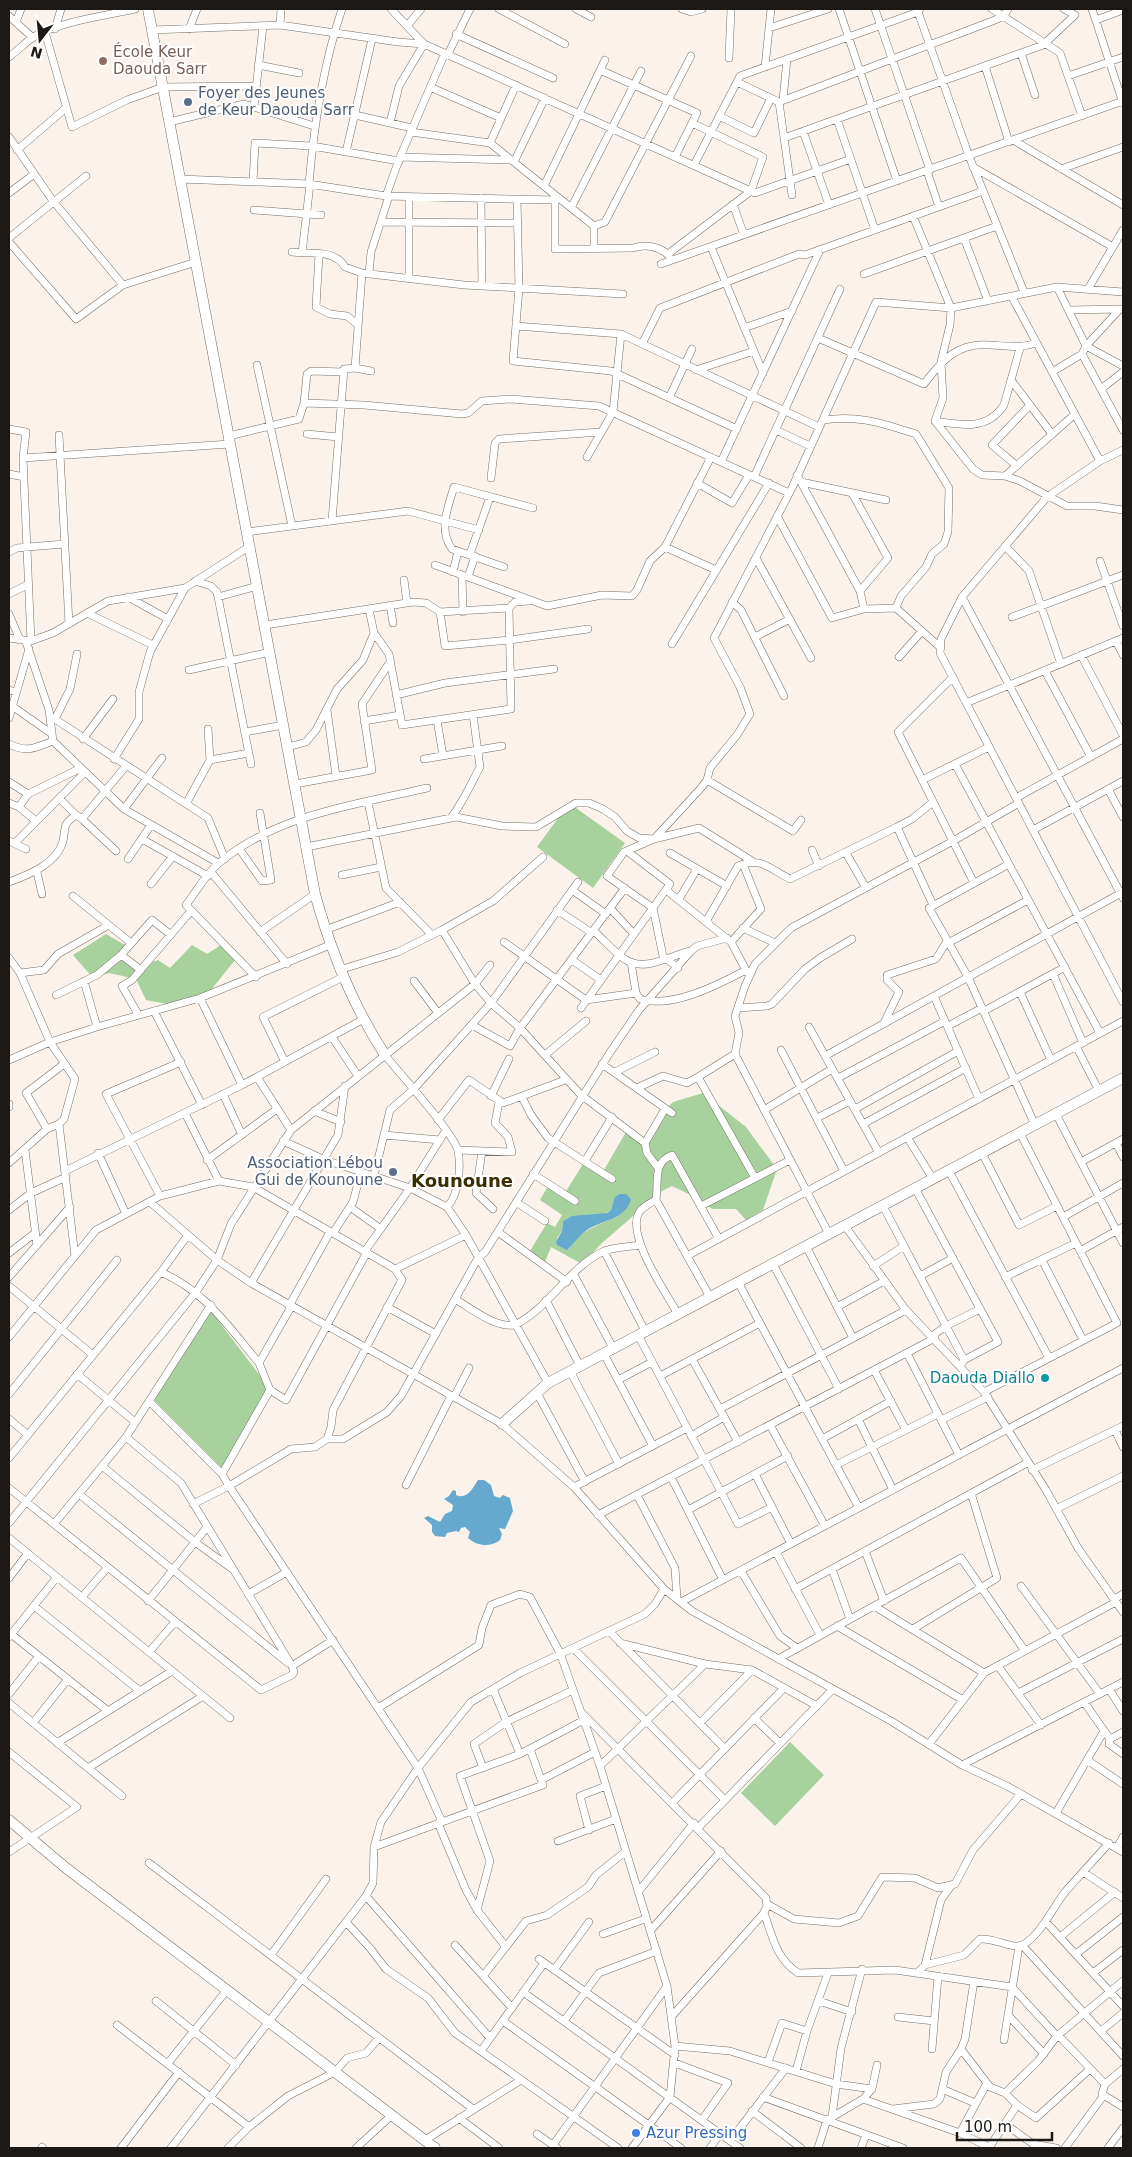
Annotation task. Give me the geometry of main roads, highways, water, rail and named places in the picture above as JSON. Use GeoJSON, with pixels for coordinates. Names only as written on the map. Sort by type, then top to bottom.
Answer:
{"type":"FeatureCollection","features":[{"type":"Feature","properties":{"kind":"water"},"geometry":{"type":"Polygon","coordinates":[[[620,1194],[626,1194],[631,1199],[624,1211],[612,1219],[587,1230],[567,1250],[557,1245],[556,1242],[562,1231],[563,1221],[572,1216],[607,1213],[611,1210],[615,1197],[620,1194]]]}},
{"type":"Feature","properties":{"kind":"water"},"geometry":{"type":"Polygon","coordinates":[[[478,1480],[484,1480],[491,1485],[494,1496],[500,1498],[503,1495],[510,1498],[513,1511],[505,1529],[499,1528],[502,1534],[500,1540],[488,1545],[475,1543],[468,1538],[470,1532],[465,1527],[461,1528],[459,1532],[447,1533],[445,1537],[435,1536],[432,1532],[432,1525],[424,1518],[428,1516],[440,1522],[445,1514],[452,1511],[453,1505],[444,1499],[453,1490],[456,1491],[456,1495],[466,1495],[478,1480]]]}},
{"type":"Feature","properties":{"kind":"place","name":"École Keur Daouda Sarr"},"geometry":{"type":"Point","coordinates":[103,61]}},
{"type":"Feature","properties":{"kind":"place","name":"Foyer des Jeunes de Keur Daouda Sarr"},"geometry":{"type":"Point","coordinates":[188,102]}},
{"type":"Feature","properties":{"kind":"place","name":"Association Lébou Gui de Kounoune"},"geometry":{"type":"Point","coordinates":[393,1172]}},
{"type":"Feature","properties":{"kind":"place","name":"Daouda Diallo"},"geometry":{"type":"Point","coordinates":[1045,1378]}},
{"type":"Feature","properties":{"kind":"place","name":"Azur Pressing"},"geometry":{"type":"Point","coordinates":[636,2133]}},
{"type":"Feature","properties":{"kind":"district","name":"Kounoune"},"geometry":{"type":"Point","coordinates":[462,1180]}}]}
